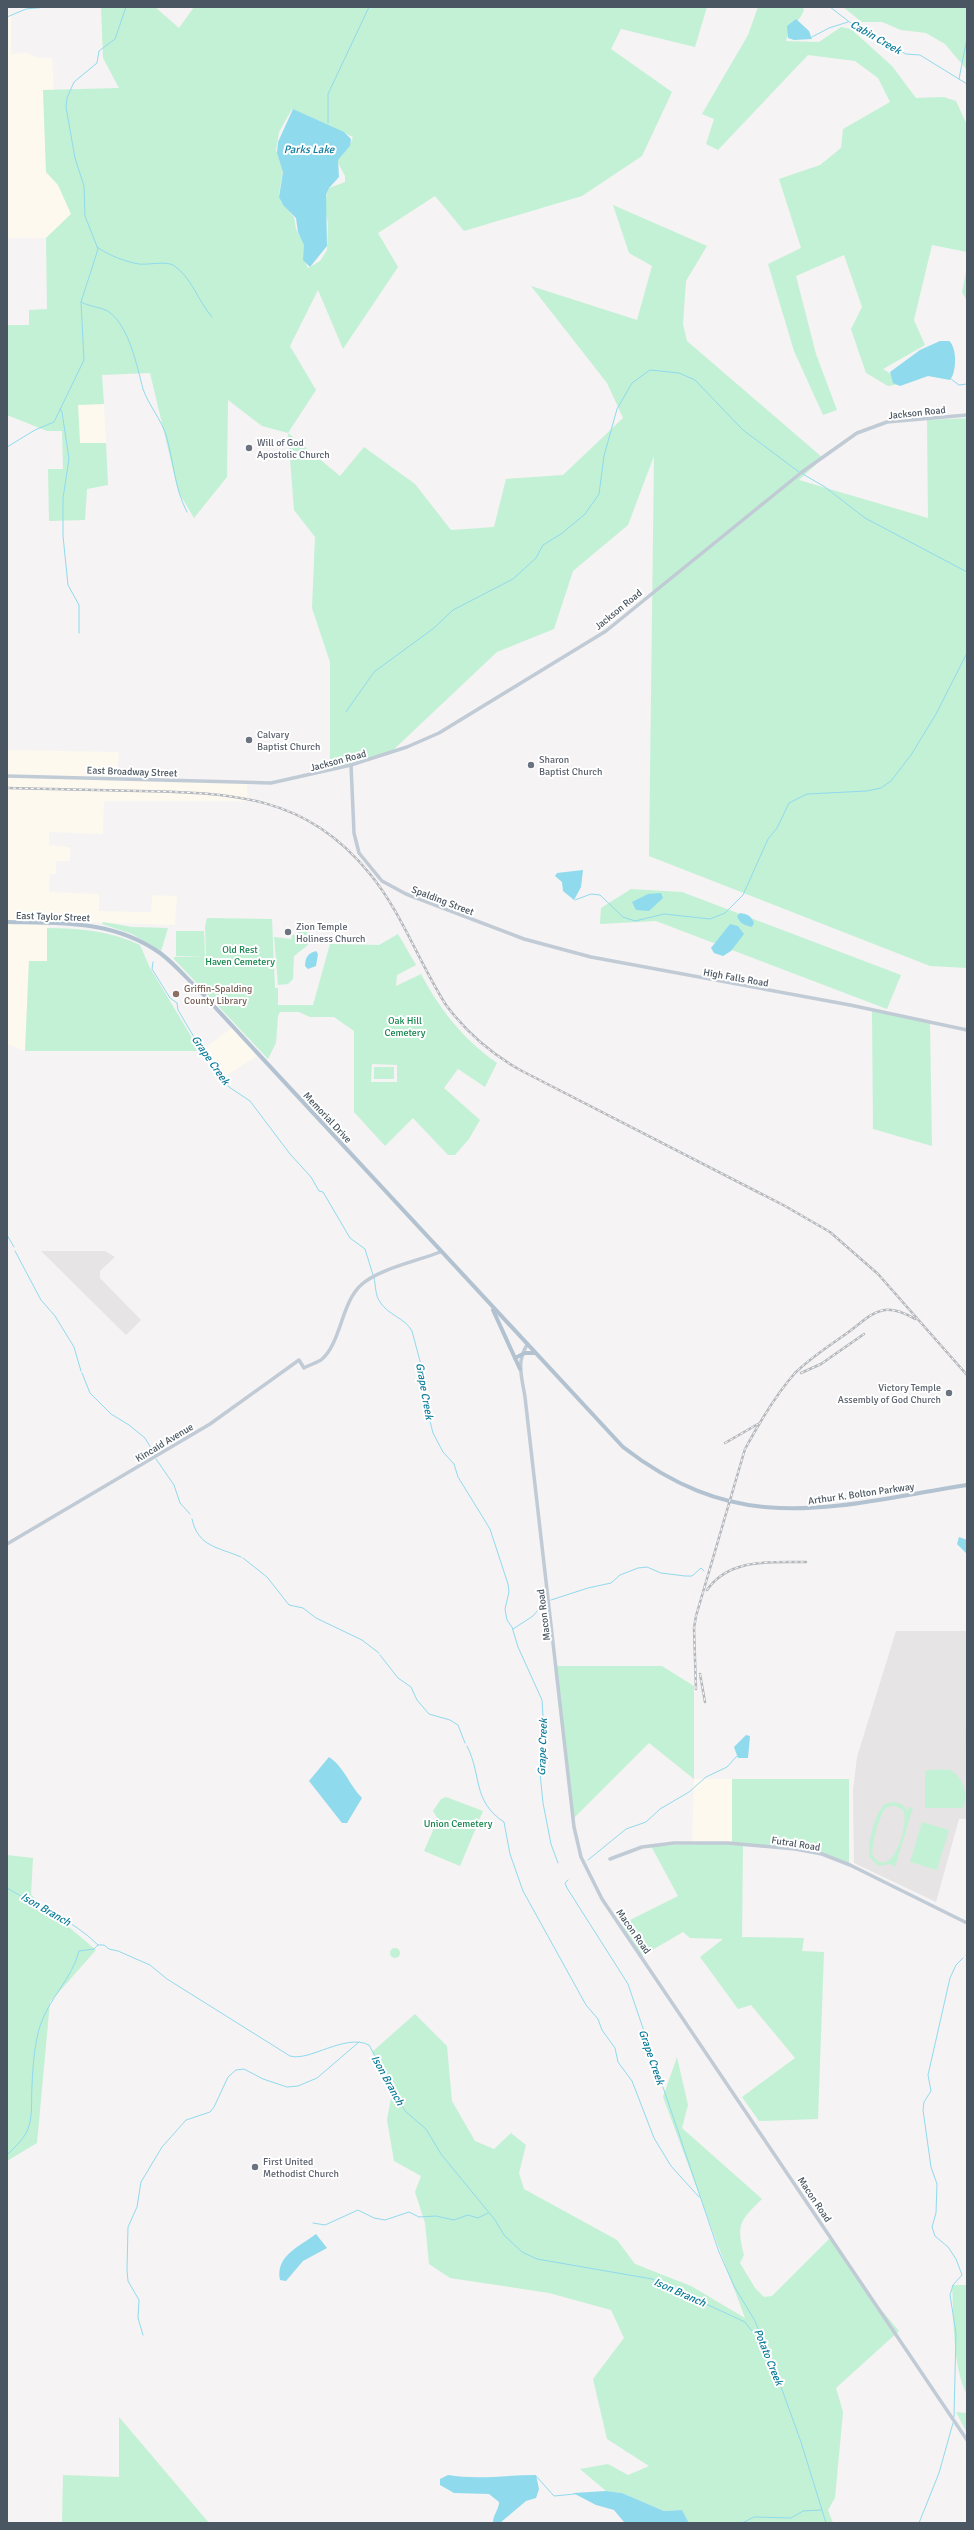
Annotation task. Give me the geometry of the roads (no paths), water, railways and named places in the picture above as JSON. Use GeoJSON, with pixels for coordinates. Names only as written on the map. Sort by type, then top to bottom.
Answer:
{"type":"FeatureCollection","features":[{"type":"Feature","properties":{"kind":"main road","name":"Jackson Road"},"geometry":{"type":"LineString","coordinates":[[256,782],[284,781],[351,765],[390,753],[432,736],[606,631],[802,472],[857,433],[887,422],[967,415]]}},
{"type":"Feature","properties":{"kind":"main road","name":"Spalding Street"},"geometry":{"type":"LineString","coordinates":[[351,765],[354,833],[359,853],[378,877],[406,894],[504,932]]}},
{"type":"Feature","properties":{"kind":"main road","name":"East Broadway Street"},"geometry":{"type":"LineString","coordinates":[[7,776],[256,782]]}},
{"type":"Feature","properties":{"kind":"main road","name":"East Taylor Street"},"geometry":{"type":"LineString","coordinates":[[7,922],[76,923],[99,926]]}},
{"type":"Feature","properties":{"kind":"main road","name":"Memorial Drive"},"geometry":{"type":"LineString","coordinates":[[99,926],[125,934],[143,942],[161,954],[180,971],[527,1345]]}},
{"type":"Feature","properties":{"kind":"main road","name":"High Falls Road"},"geometry":{"type":"LineString","coordinates":[[504,932],[624,965],[850,1005],[967,1030]]}},
{"type":"Feature","properties":{"kind":"main road","name":"Kincaid Avenue"},"geometry":{"type":"LineString","coordinates":[[7,1544],[210,1424],[299,1360],[304,1368],[321,1360],[327,1353],[346,1308],[360,1285],[372,1277],[440,1252]]}},
{"type":"Feature","properties":{"kind":"main road"},"geometry":{"type":"LineString","coordinates":[[492,1308],[520,1369]]}},
{"type":"Feature","properties":{"kind":"main road","name":"Arthur K. Bolton Parkway"},"geometry":{"type":"LineString","coordinates":[[527,1345],[623,1447],[642,1462],[674,1481],[730,1502],[763,1508],[798,1510],[846,1505],[967,1485]]}},
{"type":"Feature","properties":{"kind":"main road","name":"Macon Road"},"geometry":{"type":"LineString","coordinates":[[527,1345],[520,1358],[520,1369],[525,1397],[574,1827],[581,1857],[602,1899],[967,2440]]}},
{"type":"Feature","properties":{"kind":"main road"},"geometry":{"type":"LineString","coordinates":[[515,1358],[520,1358],[525,1353],[534,1353]]}},
{"type":"Feature","properties":{"kind":"main road","name":"Futral Road"},"geometry":{"type":"LineString","coordinates":[[610,1859],[642,1847],[674,1843],[728,1843],[801,1850],[822,1854],[850,1865],[967,1923]]}},
{"type":"Feature","properties":{"kind":"water"},"geometry":{"type":"Polygon","coordinates":[[[796,19],[809,31],[812,39],[794,40],[788,38],[787,26],[796,19]]]}},
{"type":"Feature","properties":{"kind":"water","name":"Parks Lake"},"geometry":{"type":"Polygon","coordinates":[[[293,109],[344,132],[351,139],[350,146],[338,160],[339,177],[329,188],[326,195],[327,246],[310,267],[303,260],[304,245],[298,232],[296,218],[283,205],[279,197],[283,172],[277,153],[278,142],[293,109]]]}},
{"type":"Feature","properties":{"kind":"water"},"geometry":{"type":"Polygon","coordinates":[[[940,341],[949,341],[954,348],[955,366],[950,380],[928,376],[900,386],[893,383],[890,372],[920,350],[940,341]]]}},
{"type":"Feature","properties":{"kind":"water"},"geometry":{"type":"Polygon","coordinates":[[[583,870],[581,887],[574,900],[563,891],[562,882],[555,876],[557,873],[583,870]]]}},
{"type":"Feature","properties":{"kind":"water"},"geometry":{"type":"Polygon","coordinates":[[[661,893],[663,898],[649,911],[636,910],[632,902],[648,894],[661,893]]]}},
{"type":"Feature","properties":{"kind":"water"},"geometry":{"type":"Polygon","coordinates":[[[740,913],[750,917],[754,923],[752,927],[739,921],[737,916],[740,913]]]}},
{"type":"Feature","properties":{"kind":"water"},"geometry":{"type":"Polygon","coordinates":[[[730,924],[738,926],[744,934],[731,951],[723,956],[714,953],[711,948],[730,924]]]}},
{"type":"Feature","properties":{"kind":"water"},"geometry":{"type":"Polygon","coordinates":[[[316,951],[318,954],[316,966],[308,969],[305,966],[306,958],[311,953],[316,951]]]}},
{"type":"Feature","properties":{"kind":"water"},"geometry":{"type":"Polygon","coordinates":[[[959,1537],[967,1540],[967,1554],[957,1544],[959,1537]]]}},
{"type":"Feature","properties":{"kind":"water"},"geometry":{"type":"Polygon","coordinates":[[[746,1735],[750,1736],[748,1758],[738,1758],[734,1747],[746,1735]]]}},
{"type":"Feature","properties":{"kind":"water"},"geometry":{"type":"Polygon","coordinates":[[[329,1757],[339,1766],[362,1798],[347,1823],[342,1823],[309,1781],[329,1757]]]}},
{"type":"Feature","properties":{"kind":"water"},"geometry":{"type":"Polygon","coordinates":[[[316,2234],[327,2248],[303,2261],[286,2281],[280,2280],[279,2272],[281,2264],[285,2258],[290,2252],[316,2234]]]}},
{"type":"Feature","properties":{"kind":"water"},"geometry":{"type":"Polygon","coordinates":[[[448,2475],[481,2477],[536,2475],[539,2489],[536,2498],[526,2501],[500,2523],[493,2523],[499,2502],[489,2494],[454,2493],[440,2485],[440,2479],[448,2475]]]}},
{"type":"Feature","properties":{"kind":"water"},"geometry":{"type":"Polygon","coordinates":[[[606,2491],[622,2493],[664,2511],[682,2510],[689,2523],[624,2522],[614,2510],[596,2505],[573,2493],[606,2491]]]}},
{"type":"Feature","properties":{"kind":"waterway","name":"Cabin Creek"},"geometry":{"type":"LineString","coordinates":[[7,17],[26,9],[47,7]]}},
{"type":"Feature","properties":{"kind":"waterway"},"geometry":{"type":"LineString","coordinates":[[7,447],[35,430],[54,422],[84,360],[81,302],[98,249],[85,216],[84,186],[75,158],[66,107],[67,98],[74,82],[97,63],[99,51],[115,39],[126,7]]}},
{"type":"Feature","properties":{"kind":"waterway"},"geometry":{"type":"LineString","coordinates":[[328,123],[328,94],[369,7]]}},
{"type":"Feature","properties":{"kind":"waterway","name":"Cabin Creek"},"geometry":{"type":"LineString","coordinates":[[830,7],[852,24],[896,49],[906,54],[920,55],[967,84]]}},
{"type":"Feature","properties":{"kind":"waterway"},"geometry":{"type":"LineString","coordinates":[[812,37],[829,28],[848,22]]}},
{"type":"Feature","properties":{"kind":"waterway"},"geometry":{"type":"LineString","coordinates":[[959,79],[967,38]]}},
{"type":"Feature","properties":{"kind":"waterway"},"geometry":{"type":"LineString","coordinates":[[97,247],[123,260],[134,263],[166,263],[173,265],[190,282],[212,317]]}},
{"type":"Feature","properties":{"kind":"waterway"},"geometry":{"type":"LineString","coordinates":[[81,302],[109,312],[116,318],[127,336],[135,358],[145,395],[166,435],[179,493],[187,512]]}},
{"type":"Feature","properties":{"kind":"waterway"},"geometry":{"type":"LineString","coordinates":[[346,712],[374,672],[434,628],[453,610],[513,579],[536,558],[543,545],[561,534],[585,514],[599,494],[604,456],[617,409],[632,383],[650,370],[679,373],[695,380],[743,430],[799,472]]}},
{"type":"Feature","properties":{"kind":"waterway"},"geometry":{"type":"LineString","coordinates":[[951,379],[959,385],[967,384]]}},
{"type":"Feature","properties":{"kind":"waterway"},"geometry":{"type":"LineString","coordinates":[[60,409],[62,412],[69,459],[63,498],[63,536],[68,585],[79,605],[79,633]]}},
{"type":"Feature","properties":{"kind":"waterway"},"geometry":{"type":"LineString","coordinates":[[801,473],[825,487],[865,518],[967,572]]}},
{"type":"Feature","properties":{"kind":"waterway"},"geometry":{"type":"LineString","coordinates":[[575,900],[591,894],[600,895],[623,917],[635,921],[664,914],[710,919],[725,913],[743,895],[768,839],[777,828],[789,803],[807,794],[867,791],[881,788],[891,781],[911,755],[936,714],[967,653]]}},
{"type":"Feature","properties":{"kind":"waterway","name":"Grape Creek"},"geometry":{"type":"LineString","coordinates":[[153,962],[152,969],[170,998],[177,1003],[178,1010],[204,1054],[229,1087],[250,1101],[290,1154],[311,1177],[319,1191],[323,1192],[350,1238],[365,1249],[373,1275]]}},
{"type":"Feature","properties":{"kind":"waterway"},"geometry":{"type":"LineString","coordinates":[[7,1235],[14,1247]]}},
{"type":"Feature","properties":{"kind":"waterway"},"geometry":{"type":"LineString","coordinates":[[15,1251],[41,1300],[55,1316],[74,1347],[81,1371]]}},
{"type":"Feature","properties":{"kind":"waterway","name":"Grape Creek"},"geometry":{"type":"LineString","coordinates":[[374,1278],[376,1293],[380,1302],[387,1310],[405,1323],[412,1331],[425,1380],[425,1402],[433,1433],[443,1452],[454,1464],[458,1477],[490,1529],[508,1584],[509,1592],[505,1609],[507,1620],[512,1627],[518,1647],[542,1700],[544,1734],[540,1773],[543,1803],[551,1844],[558,1863]]}},
{"type":"Feature","properties":{"kind":"waterway"},"geometry":{"type":"LineString","coordinates":[[82,1373],[90,1393],[111,1414],[129,1425],[145,1438],[155,1455]]}},
{"type":"Feature","properties":{"kind":"waterway"},"geometry":{"type":"LineString","coordinates":[[156,1459],[174,1485],[180,1503],[190,1514]]}},
{"type":"Feature","properties":{"kind":"waterway"},"geometry":{"type":"LineString","coordinates":[[192,1519],[195,1528],[204,1541],[210,1545],[241,1557]]}},
{"type":"Feature","properties":{"kind":"waterway"},"geometry":{"type":"LineString","coordinates":[[243,1558],[267,1577],[289,1605],[303,1608],[316,1618],[362,1640],[379,1653]]}},
{"type":"Feature","properties":{"kind":"waterway"},"geometry":{"type":"LineString","coordinates":[[551,1600],[588,1588],[611,1583],[620,1575],[638,1568],[647,1567],[661,1573],[685,1576],[692,1576],[701,1568],[704,1571]]}},
{"type":"Feature","properties":{"kind":"waterway"},"geometry":{"type":"LineString","coordinates":[[513,1629],[533,1616],[543,1604]]}},
{"type":"Feature","properties":{"kind":"waterway"},"geometry":{"type":"LineString","coordinates":[[380,1655],[398,1678],[411,1687],[417,1700],[429,1714],[450,1720],[458,1725],[465,1743]]}},
{"type":"Feature","properties":{"kind":"waterway"},"geometry":{"type":"LineString","coordinates":[[467,1746],[472,1757],[482,1796],[494,1814],[504,1822],[510,1854],[523,1891],[586,2005],[598,2019],[602,2030],[615,2048],[618,2062],[632,2081],[654,2138],[671,2166],[699,2197]]}},
{"type":"Feature","properties":{"kind":"waterway"},"geometry":{"type":"LineString","coordinates":[[588,1860],[626,1829],[646,1822],[660,1809],[689,1792],[706,1777],[727,1767],[737,1756]]}},
{"type":"Feature","properties":{"kind":"waterway","name":"Grape Creek"},"geometry":{"type":"LineString","coordinates":[[568,1880],[565,1883],[567,1888],[628,1984],[719,2252],[734,2286],[755,2321],[772,2362],[801,2442],[826,2523]]}},
{"type":"Feature","properties":{"kind":"waterway","name":"Ison Branch"},"geometry":{"type":"LineString","coordinates":[[7,1888],[66,1921],[98,1945],[104,1945],[109,1949],[118,1951],[150,1965],[167,1979],[290,2056],[298,2057],[307,2055],[349,2042],[359,2042],[369,2045],[405,2111],[426,2129],[441,2154],[495,2220],[504,2235],[522,2252],[537,2259],[652,2279],[745,2322],[751,2330],[761,2334]]}},
{"type":"Feature","properties":{"kind":"waterway"},"geometry":{"type":"LineString","coordinates":[[7,2155],[19,2143],[30,2124],[35,2048],[44,2016],[71,1971],[79,1951],[94,1949],[98,1945]]}},
{"type":"Feature","properties":{"kind":"waterway"},"geometry":{"type":"LineString","coordinates":[[954,2417],[956,2333],[950,2295],[953,2285],[962,2275],[956,2259],[948,2247],[935,2236],[932,2227],[936,2213],[937,2184],[931,2167],[923,2110],[924,2102],[931,2091],[928,2075],[950,1978],[956,1965],[963,1958]]}},
{"type":"Feature","properties":{"kind":"waterway"},"geometry":{"type":"LineString","coordinates":[[143,2335],[138,2318],[139,2300],[128,2281],[128,2227],[137,2207],[141,2182],[162,2147],[186,2120],[210,2112],[214,2107],[228,2077],[236,2070],[244,2069],[263,2079],[287,2087],[298,2086],[317,2078],[359,2042]]}},
{"type":"Feature","properties":{"kind":"waterway"},"geometry":{"type":"LineString","coordinates":[[313,2223],[325,2225],[358,2210],[374,2218],[385,2220],[409,2212],[419,2217],[436,2216],[454,2220],[468,2215],[478,2218],[488,2213]]}},
{"type":"Feature","properties":{"kind":"waterway"},"geometry":{"type":"LineString","coordinates":[[919,2523],[939,2473],[953,2423]]}},
{"type":"Feature","properties":{"kind":"waterway"},"geometry":{"type":"LineString","coordinates":[[536,2476],[554,2496],[575,2494]]}},
{"type":"Feature","properties":{"kind":"waterway"},"geometry":{"type":"LineString","coordinates":[[742,2523],[754,2517],[791,2518],[803,2511],[821,2510]]}},
{"type":"Feature","properties":{"kind":"railway"},"geometry":{"type":"LineString","coordinates":[[7,788],[174,792],[237,797],[266,804],[294,814],[320,828],[346,848],[370,874],[392,905],[446,1005],[462,1025],[480,1042],[522,1071],[785,1206],[830,1232],[878,1274],[967,1375]]}},
{"type":"Feature","properties":{"kind":"railway"},"geometry":{"type":"LineString","coordinates":[[696,1689],[694,1628],[696,1616],[745,1449],[755,1431],[788,1381],[800,1368],[876,1312],[892,1310],[903,1313],[915,1319]]}},
{"type":"Feature","properties":{"kind":"railway"},"geometry":{"type":"LineString","coordinates":[[801,1373],[821,1364],[864,1334]]}},
{"type":"Feature","properties":{"kind":"railway"},"geometry":{"type":"LineString","coordinates":[[725,1443],[758,1424]]}},
{"type":"Feature","properties":{"kind":"railway"},"geometry":{"type":"LineString","coordinates":[[707,1590],[716,1580],[727,1572],[739,1567],[765,1562],[806,1562]]}},
{"type":"Feature","properties":{"kind":"railway"},"geometry":{"type":"LineString","coordinates":[[700,1674],[705,1702]]}},
{"type":"Feature","properties":{"kind":"place","name":"Will of God Apostolic Church"},"geometry":{"type":"Point","coordinates":[249,448]}},
{"type":"Feature","properties":{"kind":"place","name":"Calvary Baptist Church"},"geometry":{"type":"Point","coordinates":[249,740]}},
{"type":"Feature","properties":{"kind":"place","name":"Sharon Baptist Church"},"geometry":{"type":"Point","coordinates":[531,765]}},
{"type":"Feature","properties":{"kind":"place","name":"Zion Temple Holiness Church"},"geometry":{"type":"Point","coordinates":[288,932]}},
{"type":"Feature","properties":{"kind":"place","name":"Griffin-Spalding County Library"},"geometry":{"type":"Point","coordinates":[176,994]}},
{"type":"Feature","properties":{"kind":"place","name":"Victory Temple Assembly of God Church"},"geometry":{"type":"Point","coordinates":[949,1393]}},
{"type":"Feature","properties":{"kind":"place","name":"First United Methodist Church"},"geometry":{"type":"Point","coordinates":[255,2167]}},
{"type":"Feature","properties":{"kind":"park label","name":"Old Rest Haven Cemetery"},"geometry":{"type":"Point","coordinates":[240,954]}},
{"type":"Feature","properties":{"kind":"park label","name":"Oak Hill Cemetery"},"geometry":{"type":"Point","coordinates":[405,1026]}},
{"type":"Feature","properties":{"kind":"park label","name":"Union Cemetery"},"geometry":{"type":"Point","coordinates":[458,1823]}},
{"type":"Feature","properties":{"kind":"water label","name":"Potato Creek"},"geometry":{"type":"Point","coordinates":[769,2357]}}]}
